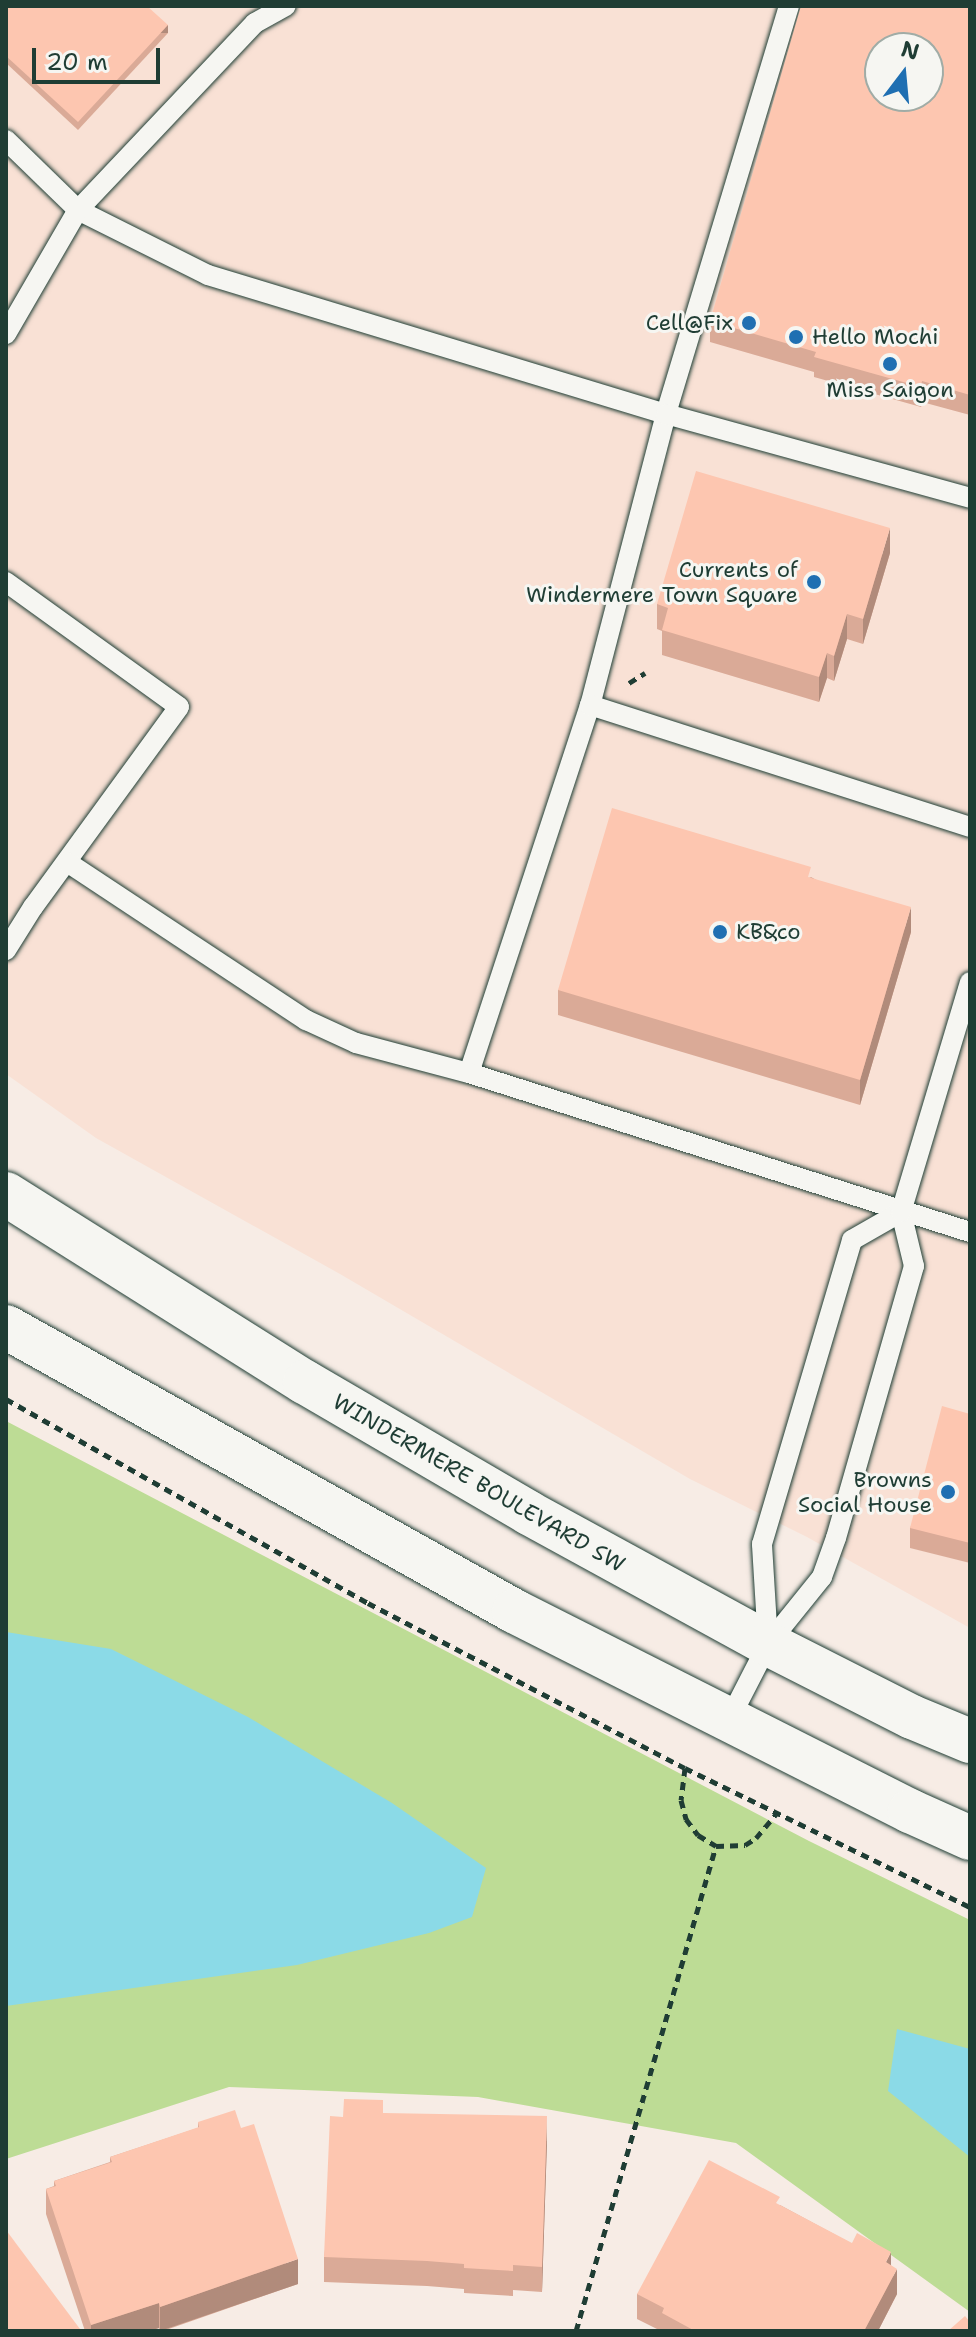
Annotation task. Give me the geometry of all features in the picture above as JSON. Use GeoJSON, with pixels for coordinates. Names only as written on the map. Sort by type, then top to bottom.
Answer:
{"type":"FeatureCollection","features":[{"type":"Feature","properties":{"kind":"main road","name":"WINDERMERE BOULEVARD SW"},"geometry":{"type":"LineString","coordinates":[[6,1194],[305,1382],[542,1520],[768,1644],[912,1717],[970,1741]]}},
{"type":"Feature","properties":{"kind":"main road"},"geometry":{"type":"LineString","coordinates":[[6,1327],[514,1611],[970,1838]]}},
{"type":"Feature","properties":{"kind":"lane"},"geometry":{"type":"LineString","coordinates":[[6,334],[78,210],[255,23],[286,6]]}},
{"type":"Feature","properties":{"kind":"lane"},"geometry":{"type":"LineString","coordinates":[[469,1073],[590,705],[666,414],[789,6]]}},
{"type":"Feature","properties":{"kind":"lane"},"geometry":{"type":"LineString","coordinates":[[6,140],[78,210],[208,275],[666,414],[970,498]]}},
{"type":"Feature","properties":{"kind":"lane"},"geometry":{"type":"LineString","coordinates":[[6,582],[179,707],[6,950]]}},
{"type":"Feature","properties":{"kind":"lane"},"geometry":{"type":"LineString","coordinates":[[590,705],[970,827]]}},
{"type":"Feature","properties":{"kind":"lane"},"geometry":{"type":"LineString","coordinates":[[67,862],[306,1020],[356,1043],[469,1073],[970,1232]]}},
{"type":"Feature","properties":{"kind":"lane"},"geometry":{"type":"LineString","coordinates":[[729,1720],[768,1644],[822,1577],[836,1538],[914,1266],[901,1212],[970,982]]}},
{"type":"Feature","properties":{"kind":"lane"},"geometry":{"type":"LineString","coordinates":[[768,1644],[762,1544],[852,1240],[901,1212]]}},
{"type":"Feature","properties":{"kind":"path"},"geometry":{"type":"LineString","coordinates":[[6,1399],[368,1603],[776,1814],[970,1907]]}},
{"type":"Feature","properties":{"kind":"path"},"geometry":{"type":"LineString","coordinates":[[685,1768],[681,1800],[686,1819],[698,1835],[716,1846],[745,1845],[776,1814]]}},
{"type":"Feature","properties":{"kind":"path"},"geometry":{"type":"LineString","coordinates":[[576,2331],[716,1846]]}},
{"type":"Feature","properties":{"kind":"shaded area"},"geometry":{"type":"Polygon","coordinates":[[[6,6],[970,6],[970,1628],[807,1537],[690,1479],[340,1274],[96,1138],[6,1074],[6,6]]]}},
{"type":"Feature","properties":{"kind":"green space"},"geometry":{"type":"Polygon","coordinates":[[[6,1421],[809,1841],[970,1920],[970,2312],[736,2143],[478,2097],[229,2087],[6,2159],[6,1421]]]}},
{"type":"Feature","properties":{"kind":"water"},"geometry":{"type":"Polygon","coordinates":[[[6,1632],[111,1649],[248,1717],[392,1803],[486,1868],[472,1917],[429,1933],[297,1965],[6,2006],[6,1632]]]}},
{"type":"Feature","properties":{"kind":"water"},"geometry":{"type":"Polygon","coordinates":[[[897,2029],[970,2049],[970,2157],[888,2091],[897,2029]]]}},
{"type":"Feature","properties":{"kind":"building"},"geometry":{"type":"Polygon","coordinates":[[[6,6],[147,6],[168,25],[78,122],[6,56],[6,6]]]}},
{"type":"Feature","properties":{"kind":"building"},"geometry":{"type":"Polygon","coordinates":[[[801,6],[970,6],[970,395],[922,381],[921,387],[814,357],[816,352],[710,321],[801,6]]]}},
{"type":"Feature","properties":{"kind":"building"},"geometry":{"type":"Polygon","coordinates":[[[696,471],[890,528],[863,619],[847,614],[834,656],[827,653],[819,677],[662,630],[668,608],[657,604],[696,471]]]}},
{"type":"Feature","properties":{"kind":"building"},"geometry":{"type":"Polygon","coordinates":[[[612,808],[811,867],[808,877],[911,907],[860,1080],[558,990],[612,808]]]}},
{"type":"Feature","properties":{"kind":"building","name":"Browns Social House"},"geometry":{"type":"Polygon","coordinates":[[[942,1406],[970,1414],[970,1543],[910,1528],[942,1406]]]}},
{"type":"Feature","properties":{"kind":"building"},"geometry":{"type":"Polygon","coordinates":[[[344,2099],[383,2100],[383,2113],[547,2116],[542,2267],[513,2265],[513,2271],[464,2268],[464,2264],[427,2261],[324,2257],[330,2116],[343,2117],[344,2099]]]}},
{"type":"Feature","properties":{"kind":"building"},"geometry":{"type":"Polygon","coordinates":[[[235,2110],[241,2128],[254,2124],[298,2259],[160,2307],[159,2303],[91,2325],[46,2189],[56,2186],[54,2181],[112,2162],[110,2157],[199,2127],[198,2122],[235,2110]]]}},
{"type":"Feature","properties":{"kind":"building"},"geometry":{"type":"Polygon","coordinates":[[[709,2160],[780,2197],[776,2203],[852,2243],[857,2233],[891,2252],[886,2262],[897,2269],[864,2331],[695,2331],[662,2313],[664,2308],[637,2294],[709,2160]]]}},
{"type":"Feature","properties":{"kind":"building"},"geometry":{"type":"Polygon","coordinates":[[[6,2230],[80,2329],[6,2331],[6,2230]]]}},
{"type":"Feature","properties":{"kind":"building"},"geometry":{"type":"Polygon","coordinates":[[[965,2316],[970,2322],[970,2331],[948,2331],[965,2316]]]}},
{"type":"Feature","properties":{"kind":"place","name":"Cell@Fix"},"geometry":{"type":"Point","coordinates":[749,323]}},
{"type":"Feature","properties":{"kind":"place","name":"Hello Mochi"},"geometry":{"type":"Point","coordinates":[796,337]}},
{"type":"Feature","properties":{"kind":"place","name":"Miss Saigon"},"geometry":{"type":"Point","coordinates":[890,364]}},
{"type":"Feature","properties":{"kind":"place","name":"Currents of Windermere Town Square"},"geometry":{"type":"Point","coordinates":[814,582]}},
{"type":"Feature","properties":{"kind":"place","name":"KB&co"},"geometry":{"type":"Point","coordinates":[720,932]}},
{"type":"Feature","properties":{"kind":"place","name":"Browns Social House"},"geometry":{"type":"Point","coordinates":[948,1492]}}]}
